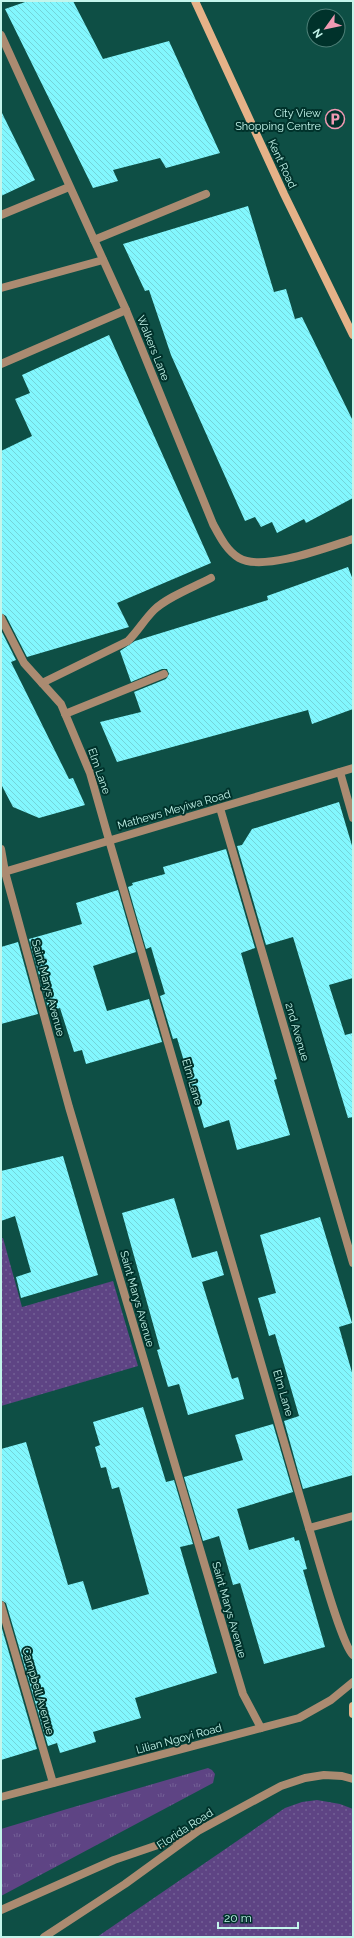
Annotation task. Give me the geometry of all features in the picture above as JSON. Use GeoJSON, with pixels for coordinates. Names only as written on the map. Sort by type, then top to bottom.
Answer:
{"type":"FeatureCollection","features":[{"type":"Feature","properties":{"kind":"main road","name":"Kent Road"},"geometry":{"type":"LineString","coordinates":[[195,1],[284,194],[353,335]]}},
{"type":"Feature","properties":{"kind":"main road"},"geometry":{"type":"LineString","coordinates":[[353,1706],[353,1714]]}},
{"type":"Feature","properties":{"kind":"street","name":"Walkers Lane"},"geometry":{"type":"LineString","coordinates":[[1,35],[126,310],[213,524],[226,547],[240,559],[256,563],[281,560],[353,539]]}},
{"type":"Feature","properties":{"kind":"street"},"geometry":{"type":"LineString","coordinates":[[1,215],[69,187]]}},
{"type":"Feature","properties":{"kind":"street"},"geometry":{"type":"LineString","coordinates":[[94,240],[206,194]]}},
{"type":"Feature","properties":{"kind":"street"},"geometry":{"type":"LineString","coordinates":[[1,288],[103,260]]}},
{"type":"Feature","properties":{"kind":"street"},"geometry":{"type":"LineString","coordinates":[[1,364],[126,310]]}},
{"type":"Feature","properties":{"kind":"street"},"geometry":{"type":"LineString","coordinates":[[42,683],[128,641],[137,633],[154,610],[162,603],[211,578]]}},
{"type":"Feature","properties":{"kind":"street","name":"Elm Lane"},"geometry":{"type":"LineString","coordinates":[[1,618],[24,663],[57,698],[90,773],[309,1528],[341,1630],[350,1652],[353,1655]]}},
{"type":"Feature","properties":{"kind":"street"},"geometry":{"type":"LineString","coordinates":[[65,714],[164,674]]}},
{"type":"Feature","properties":{"kind":"street","name":"Mathews Meyiwa Road"},"geometry":{"type":"LineString","coordinates":[[3,872],[353,768]]}},
{"type":"Feature","properties":{"kind":"street"},"geometry":{"type":"LineString","coordinates":[[340,772],[353,818]]}},
{"type":"Feature","properties":{"kind":"street","name":"2nd Avenue"},"geometry":{"type":"LineString","coordinates":[[220,808],[353,1263]]}},
{"type":"Feature","properties":{"kind":"street","name":"Saint Marys Avenue"},"geometry":{"type":"LineString","coordinates":[[1,849],[3,872],[69,1108],[243,1694],[261,1728]]}},
{"type":"Feature","properties":{"kind":"street"},"geometry":{"type":"LineString","coordinates":[[309,1528],[353,1516]]}},
{"type":"Feature","properties":{"kind":"street","name":"Campbell Avenue"},"geometry":{"type":"LineString","coordinates":[[1,1605],[53,1783]]}},
{"type":"Feature","properties":{"kind":"street","name":"Lilian Ngoyi Road"},"geometry":{"type":"LineString","coordinates":[[1,1797],[299,1718],[316,1710],[353,1682]]}},
{"type":"Feature","properties":{"kind":"street","name":"Florida Road"},"geometry":{"type":"LineString","coordinates":[[49,1936],[198,1831],[281,1786],[305,1778],[324,1775],[342,1776],[353,1779]]}},
{"type":"Feature","properties":{"kind":"street"},"geometry":{"type":"LineString","coordinates":[[1,1910],[114,1860],[198,1831]]}},
{"type":"Feature","properties":{"kind":"green space"},"geometry":{"type":"Polygon","coordinates":[[[1,1238],[3,1238],[22,1307],[113,1281],[138,1366],[1,1406],[1,1238]]]}},
{"type":"Feature","properties":{"kind":"green space"},"geometry":{"type":"Polygon","coordinates":[[[208,1768],[215,1774],[213,1783],[1,1896],[1,1829],[208,1768]]]}},
{"type":"Feature","properties":{"kind":"green space"},"geometry":{"type":"Polygon","coordinates":[[[317,1800],[340,1804],[353,1809],[353,1937],[97,1937],[285,1808],[302,1802],[317,1800]]]}},
{"type":"Feature","properties":{"kind":"building"},"geometry":{"type":"Polygon","coordinates":[[[28,1],[73,1],[103,59],[169,41],[220,153],[166,168],[160,158],[113,170],[118,181],[93,188],[5,9],[28,1]]]}},
{"type":"Feature","properties":{"kind":"building"},"geometry":{"type":"Polygon","coordinates":[[[1,111],[35,180],[1,196],[1,111]]]}},
{"type":"Feature","properties":{"kind":"building"},"geometry":{"type":"Polygon","coordinates":[[[248,206],[274,292],[286,289],[295,319],[302,317],[353,421],[353,498],[306,523],[304,519],[277,533],[272,522],[261,527],[255,517],[245,521],[171,355],[149,290],[145,291],[123,244],[248,206]]]}},
{"type":"Feature","properties":{"kind":"building"},"geometry":{"type":"Polygon","coordinates":[[[109,335],[211,563],[117,603],[129,627],[27,657],[6,616],[1,613],[1,451],[32,436],[15,399],[30,393],[22,375],[109,335]]]}},
{"type":"Feature","properties":{"kind":"building"},"geometry":{"type":"Polygon","coordinates":[[[348,567],[353,580],[353,709],[312,724],[308,710],[117,762],[100,722],[141,712],[134,692],[166,679],[169,674],[167,669],[162,669],[131,682],[120,651],[135,641],[268,600],[267,596],[348,567]]]}},
{"type":"Feature","properties":{"kind":"building"},"geometry":{"type":"Polygon","coordinates":[[[1,630],[16,660],[11,662],[69,779],[73,778],[85,805],[39,818],[13,807],[1,784],[1,630]]]}},
{"type":"Feature","properties":{"kind":"building"},"geometry":{"type":"Polygon","coordinates":[[[339,802],[353,849],[353,978],[329,985],[345,1035],[353,1033],[353,1117],[348,1118],[293,937],[266,945],[237,846],[242,845],[252,829],[339,802]]]}},
{"type":"Feature","properties":{"kind":"building"},"geometry":{"type":"Polygon","coordinates":[[[226,849],[255,948],[241,953],[277,1079],[274,1080],[290,1135],[237,1150],[229,1120],[204,1128],[177,1038],[173,1039],[160,996],[165,994],[151,947],[146,949],[128,887],[133,885],[132,883],[165,874],[163,867],[226,849]]]}},
{"type":"Feature","properties":{"kind":"building"},"geometry":{"type":"Polygon","coordinates":[[[118,890],[136,952],[93,966],[107,1011],[149,999],[162,1042],[86,1064],[82,1050],[74,1052],[60,1008],[49,1011],[29,939],[82,924],[76,903],[118,890]]]}},
{"type":"Feature","properties":{"kind":"building"},"geometry":{"type":"Polygon","coordinates":[[[18,942],[38,1014],[1,1024],[1,947],[18,942]]]}},
{"type":"Feature","properties":{"kind":"building"},"geometry":{"type":"Polygon","coordinates":[[[63,1156],[98,1275],[21,1298],[16,1277],[31,1272],[15,1216],[1,1221],[1,1171],[63,1156]]]}},
{"type":"Feature","properties":{"kind":"building"},"geometry":{"type":"Polygon","coordinates":[[[174,1198],[192,1258],[217,1251],[224,1275],[202,1282],[232,1379],[238,1377],[244,1399],[188,1415],[179,1384],[168,1387],[157,1350],[160,1349],[122,1213],[174,1198]]]}},
{"type":"Feature","properties":{"kind":"building"},"geometry":{"type":"Polygon","coordinates":[[[320,1217],[352,1323],[339,1327],[353,1376],[353,1475],[303,1489],[284,1421],[299,1416],[275,1334],[269,1336],[258,1298],[276,1293],[260,1235],[320,1217]]]}},
{"type":"Feature","properties":{"kind":"building"},"geometry":{"type":"Polygon","coordinates":[[[143,1407],[166,1482],[174,1480],[193,1544],[180,1547],[217,1673],[135,1698],[141,1718],[93,1732],[96,1742],[60,1753],[57,1743],[48,1746],[6,1603],[1,1600],[1,1449],[26,1442],[68,1585],[83,1581],[92,1610],[149,1594],[119,1487],[112,1489],[106,1467],[101,1468],[95,1447],[100,1445],[93,1422],[143,1407]]]}},
{"type":"Feature","properties":{"kind":"building"},"geometry":{"type":"Polygon","coordinates":[[[273,1424],[293,1492],[237,1509],[249,1550],[294,1537],[295,1541],[299,1540],[307,1569],[303,1570],[325,1647],[264,1664],[240,1583],[233,1585],[219,1536],[203,1541],[184,1477],[243,1460],[235,1435],[273,1424]]]}},
{"type":"Feature","properties":{"kind":"building"},"geometry":{"type":"Polygon","coordinates":[[[1,1625],[37,1749],[1,1760],[1,1625]]]}},
{"type":"Feature","properties":{"kind":"place","name":"City View Shopping Centre"},"geometry":{"type":"Point","coordinates":[335,119]}}]}
